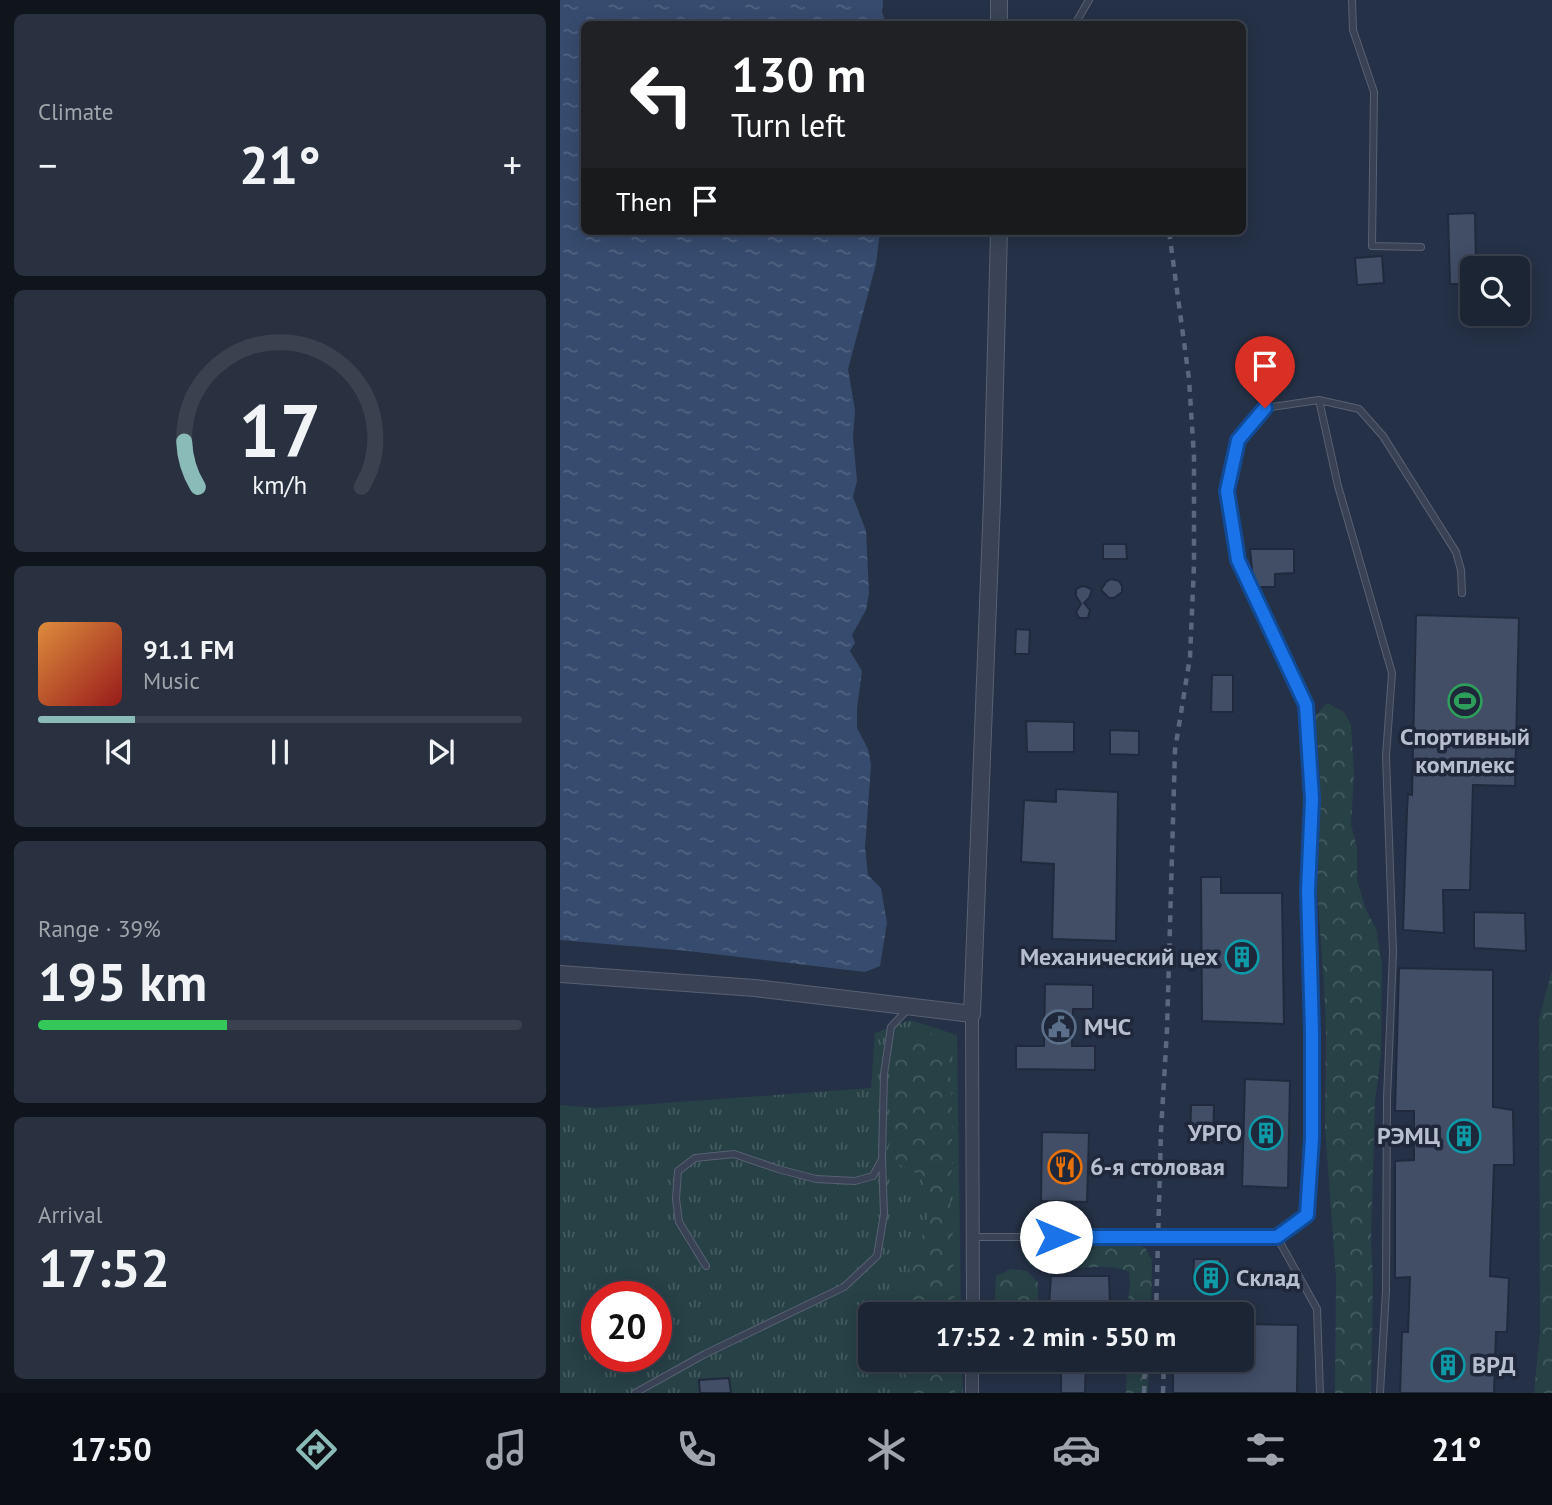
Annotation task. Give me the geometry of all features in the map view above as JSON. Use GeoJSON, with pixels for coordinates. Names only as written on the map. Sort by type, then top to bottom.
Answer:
{"type":"FeatureCollection","features":[{"type":"Feature","properties":{"kind":"street"},"geometry":{"type":"LineString","coordinates":[[999,0],[999,21]]}},
{"type":"Feature","properties":{"kind":"street"},"geometry":{"type":"LineString","coordinates":[[972,1302],[972,1014],[992,500],[999,235]]}},
{"type":"Feature","properties":{"kind":"street"},"geometry":{"type":"LineString","coordinates":[[560,974],[755,988],[972,1014]]}},
{"type":"Feature","properties":{"kind":"street"},"geometry":{"type":"LineString","coordinates":[[972,1372],[972,1393]]}},
{"type":"Feature","properties":{"kind":"lane"},"geometry":{"type":"LineString","coordinates":[[1077,21],[1089,0]]}},
{"type":"Feature","properties":{"kind":"lane"},"geometry":{"type":"LineString","coordinates":[[1352,0],[1353,30],[1374,92],[1372,247],[1421,247]]}},
{"type":"Feature","properties":{"kind":"lane"},"geometry":{"type":"LineString","coordinates":[[1319,400],[1338,486],[1392,673],[1386,756],[1393,952],[1387,1099],[1386,1290],[1380,1393]]}},
{"type":"Feature","properties":{"kind":"lane"},"geometry":{"type":"LineString","coordinates":[[973,1237],[1277,1237],[1307,1215],[1312,1138],[1308,891],[1312,799],[1306,705],[1238,560],[1227,491],[1238,440],[1265,408],[1319,400],[1359,409],[1383,436],[1456,552],[1461,570],[1462,593]]}},
{"type":"Feature","properties":{"kind":"lane"},"geometry":{"type":"LineString","coordinates":[[635,1393],[705,1354],[844,1287],[877,1256],[884,1214],[884,1074],[891,1027],[910,1006]]}},
{"type":"Feature","properties":{"kind":"lane"},"geometry":{"type":"LineString","coordinates":[[706,1266],[679,1223],[676,1199],[678,1171],[695,1158],[734,1154],[816,1179],[855,1181],[873,1175],[882,1159]]}},
{"type":"Feature","properties":{"kind":"lane"},"geometry":{"type":"LineString","coordinates":[[1277,1237],[1317,1309],[1320,1393]]}},
{"type":"Feature","properties":{"kind":"green space"},"geometry":{"type":"Polygon","coordinates":[[[1327,703],[1344,712],[1351,725],[1354,773],[1351,825],[1357,847],[1357,880],[1366,910],[1376,928],[1382,964],[1381,1055],[1375,1102],[1371,1239],[1371,1393],[1335,1393],[1336,1278],[1325,1127],[1326,1032],[1316,864],[1320,779],[1315,716],[1327,703]]]}},
{"type":"Feature","properties":{"kind":"green space"},"geometry":{"type":"Polygon","coordinates":[[[1552,970],[1552,1393],[1534,1393],[1540,1332],[1539,1019],[1552,970]]]}},
{"type":"Feature","properties":{"kind":"green space"},"geometry":{"type":"Polygon","coordinates":[[[910,1020],[957,1035],[961,1302],[858,1302],[858,1372],[962,1372],[963,1393],[560,1393],[560,1105],[596,1108],[871,1088],[875,1033],[910,1020]]]}},
{"type":"Feature","properties":{"kind":"green space"},"geometry":{"type":"Polygon","coordinates":[[[921,1031],[929,1033],[942,1041],[947,1048],[952,1098],[952,1169],[949,1191],[955,1302],[899,1302],[910,1277],[909,1263],[913,1248],[927,1229],[928,1190],[918,1174],[900,1165],[888,1150],[892,1122],[893,1063],[903,1035],[921,1031]]]}},
{"type":"Feature","properties":{"kind":"green space"},"geometry":{"type":"Polygon","coordinates":[[[1132,1242],[1145,1248],[1152,1260],[1151,1302],[1128,1302],[1129,1272],[1105,1267],[1036,1268],[1029,1264],[1020,1249],[1033,1244],[1132,1242]]]}},
{"type":"Feature","properties":{"kind":"green space"},"geometry":{"type":"Polygon","coordinates":[[[1011,1269],[1027,1271],[1038,1283],[1038,1302],[995,1302],[996,1276],[1011,1269]]]}},
{"type":"Feature","properties":{"kind":"green space"},"geometry":{"type":"Polygon","coordinates":[[[903,1372],[954,1372],[955,1393],[900,1393],[911,1386],[903,1372]]]}},
{"type":"Feature","properties":{"kind":"green space"},"geometry":{"type":"Polygon","coordinates":[[[1127,1372],[1149,1372],[1148,1393],[1126,1393],[1127,1372]]]}},
{"type":"Feature","properties":{"kind":"water"},"geometry":{"type":"Polygon","coordinates":[[[560,0],[883,0],[882,12],[885,21],[581,21],[581,235],[880,235],[876,264],[848,369],[855,410],[853,437],[857,481],[853,497],[866,531],[869,593],[866,610],[852,635],[855,643],[850,651],[862,671],[857,728],[868,749],[871,765],[865,847],[868,875],[881,888],[887,923],[880,966],[865,972],[688,951],[560,940],[560,0]]]}},
{"type":"Feature","properties":{"kind":"building"},"geometry":{"type":"Polygon","coordinates":[[[1475,213],[1476,256],[1460,256],[1460,284],[1450,284],[1448,214],[1475,213]]]}},
{"type":"Feature","properties":{"kind":"building"},"geometry":{"type":"Polygon","coordinates":[[[1382,256],[1384,283],[1357,285],[1355,258],[1382,256]]]}},
{"type":"Feature","properties":{"kind":"building"},"geometry":{"type":"Polygon","coordinates":[[[1103,544],[1126,544],[1127,559],[1103,559],[1103,544]]]}},
{"type":"Feature","properties":{"kind":"building"},"geometry":{"type":"Polygon","coordinates":[[[1250,549],[1294,549],[1294,573],[1275,574],[1275,587],[1257,587],[1253,579],[1250,549]]]}},
{"type":"Feature","properties":{"kind":"building"},"geometry":{"type":"Polygon","coordinates":[[[1111,579],[1119,581],[1122,586],[1122,592],[1114,598],[1109,598],[1101,590],[1111,579]]]}},
{"type":"Feature","properties":{"kind":"building"},"geometry":{"type":"Polygon","coordinates":[[[1082,586],[1092,590],[1084,603],[1090,610],[1088,618],[1079,618],[1076,612],[1081,604],[1076,596],[1076,589],[1082,586]]]}},
{"type":"Feature","properties":{"kind":"building","name":"Спортивный комплекс"},"geometry":{"type":"Polygon","coordinates":[[[1416,615],[1519,618],[1515,786],[1473,785],[1470,890],[1443,890],[1444,933],[1403,930],[1408,794],[1412,795],[1416,615]]]}},
{"type":"Feature","properties":{"kind":"building"},"geometry":{"type":"Polygon","coordinates":[[[1016,629],[1030,630],[1029,654],[1015,654],[1016,629]]]}},
{"type":"Feature","properties":{"kind":"building"},"geometry":{"type":"Polygon","coordinates":[[[1212,675],[1233,675],[1233,712],[1211,712],[1212,675]]]}},
{"type":"Feature","properties":{"kind":"building"},"geometry":{"type":"Polygon","coordinates":[[[1026,721],[1074,722],[1074,752],[1027,752],[1026,721]]]}},
{"type":"Feature","properties":{"kind":"building"},"geometry":{"type":"Polygon","coordinates":[[[1110,730],[1139,731],[1139,755],[1110,754],[1110,730]]]}},
{"type":"Feature","properties":{"kind":"building"},"geometry":{"type":"Polygon","coordinates":[[[1056,789],[1118,792],[1116,941],[1052,939],[1054,864],[1021,862],[1024,800],[1056,802],[1056,789]]]}},
{"type":"Feature","properties":{"kind":"building","name":"Механический цех"},"geometry":{"type":"Polygon","coordinates":[[[1201,877],[1221,877],[1221,893],[1282,893],[1284,1024],[1202,1021],[1201,877]]]}},
{"type":"Feature","properties":{"kind":"building"},"geometry":{"type":"Polygon","coordinates":[[[1474,912],[1525,913],[1526,951],[1474,948],[1474,912]]]}},
{"type":"Feature","properties":{"kind":"building","name":"РЭМЦ"},"geometry":{"type":"Polygon","coordinates":[[[1399,968],[1493,970],[1493,1107],[1513,1110],[1514,1165],[1494,1165],[1490,1276],[1509,1278],[1507,1332],[1496,1332],[1494,1393],[1400,1393],[1402,1332],[1408,1332],[1410,1277],[1395,1278],[1395,1161],[1414,1160],[1414,1111],[1395,1111],[1399,968]]]}},
{"type":"Feature","properties":{"kind":"building","name":"МЧС"},"geometry":{"type":"Polygon","coordinates":[[[1045,984],[1093,985],[1093,1009],[1073,1009],[1072,1046],[1095,1046],[1095,1070],[1016,1069],[1016,1046],[1044,1046],[1045,984]]]}},
{"type":"Feature","properties":{"kind":"building","name":"УРГО"},"geometry":{"type":"Polygon","coordinates":[[[1245,1079],[1290,1081],[1288,1188],[1242,1186],[1245,1079]]]}},
{"type":"Feature","properties":{"kind":"building"},"geometry":{"type":"Polygon","coordinates":[[[1191,1105],[1214,1105],[1213,1141],[1190,1142],[1191,1105]]]}},
{"type":"Feature","properties":{"kind":"building","name":"6-я столовая"},"geometry":{"type":"Polygon","coordinates":[[[1042,1132],[1089,1133],[1087,1202],[1041,1201],[1042,1132]]]}},
{"type":"Feature","properties":{"kind":"building","name":"Склад"},"geometry":{"type":"Polygon","coordinates":[[[1194,1259],[1220,1259],[1220,1271],[1229,1271],[1229,1285],[1193,1286],[1194,1259]]]}},
{"type":"Feature","properties":{"kind":"building"},"geometry":{"type":"Polygon","coordinates":[[[1051,1276],[1109,1276],[1110,1302],[1049,1302],[1051,1276]]]}},
{"type":"Feature","properties":{"kind":"building"},"geometry":{"type":"Polygon","coordinates":[[[1254,1324],[1298,1325],[1297,1393],[1173,1393],[1173,1372],[1254,1372],[1254,1324]]]}},
{"type":"Feature","properties":{"kind":"building"},"geometry":{"type":"Polygon","coordinates":[[[1061,1372],[1086,1372],[1085,1393],[1061,1393],[1061,1372]]]}},
{"type":"Feature","properties":{"kind":"building"},"geometry":{"type":"Polygon","coordinates":[[[729,1378],[731,1393],[700,1393],[699,1380],[729,1378]]]}},
{"type":"Feature","properties":{"kind":"railway"},"geometry":{"type":"LineString","coordinates":[[1156,1302],[1175,750],[1190,657],[1194,565],[1194,457],[1189,379],[1170,235]]}},
{"type":"Feature","properties":{"kind":"railway"},"geometry":{"type":"LineString","coordinates":[[1144,1393],[1145,1372]]}},
{"type":"Feature","properties":{"kind":"railway"},"geometry":{"type":"LineString","coordinates":[[1163,1393],[1164,1372]]}},
{"type":"Feature","properties":{"kind":"place","name":"Спортивный комплекс"},"geometry":{"type":"Point","coordinates":[1465,701]}},
{"type":"Feature","properties":{"kind":"place","name":"Механический цех"},"geometry":{"type":"Point","coordinates":[1242,957]}},
{"type":"Feature","properties":{"kind":"place","name":"МЧС"},"geometry":{"type":"Point","coordinates":[1059,1027]}},
{"type":"Feature","properties":{"kind":"place","name":"УРГО"},"geometry":{"type":"Point","coordinates":[1266,1133]}},
{"type":"Feature","properties":{"kind":"place","name":"РЭМЦ"},"geometry":{"type":"Point","coordinates":[1464,1136]}},
{"type":"Feature","properties":{"kind":"place","name":"6-я столовая"},"geometry":{"type":"Point","coordinates":[1065,1167]}},
{"type":"Feature","properties":{"kind":"place","name":"Склад"},"geometry":{"type":"Point","coordinates":[1211,1278]}},
{"type":"Feature","properties":{"kind":"place","name":"ВРД"},"geometry":{"type":"Point","coordinates":[1448,1365]}},
{"type":"Feature","properties":{"kind":"route"},"geometry":{"type":"LineString","coordinates":[[1056,1237],[1277,1237],[1307,1215],[1312,1138],[1308,891],[1312,799],[1306,705],[1238,560],[1227,491],[1238,440],[1265,408]]}}]}
